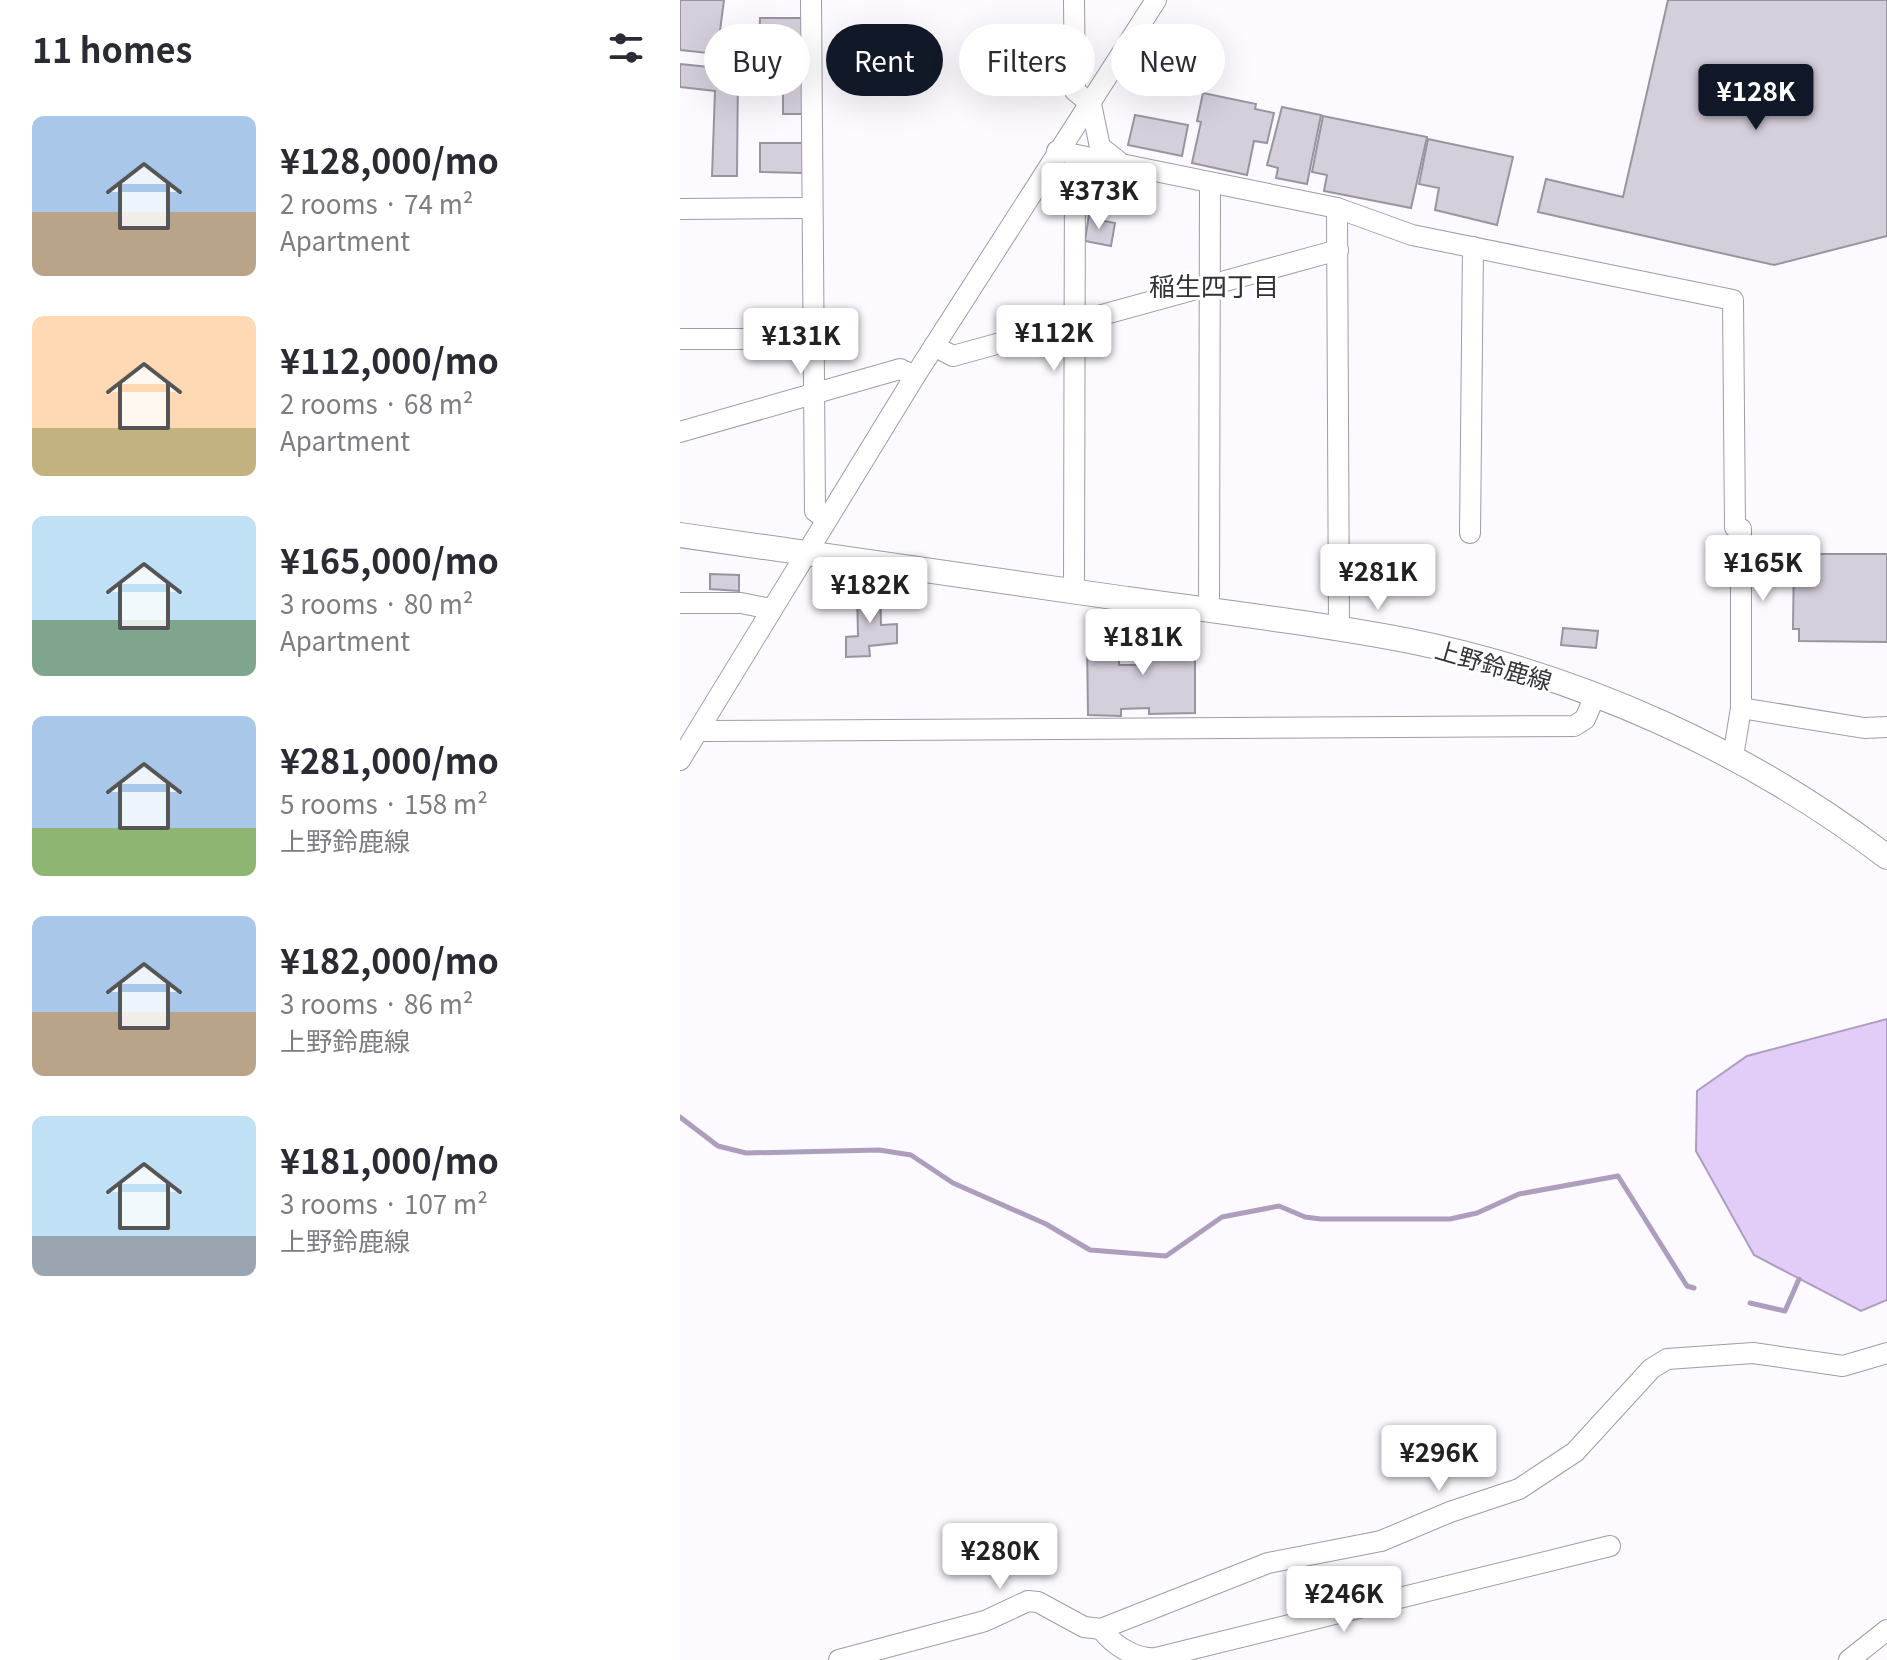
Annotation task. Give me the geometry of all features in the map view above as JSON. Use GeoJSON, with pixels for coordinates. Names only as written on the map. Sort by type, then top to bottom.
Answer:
{"type":"FeatureCollection","features":[{"type":"Feature","properties":{"kind":"main road","name":"上野鈴鹿線"},"geometry":{"type":"LineString","coordinates":[[680,535],[1339,629],[1469,655],[1595,696],[1733,757],[1887,857]]}},
{"type":"Feature","properties":{"kind":"street"},"geometry":{"type":"LineString","coordinates":[[811,0],[815,511],[826,519]]}},
{"type":"Feature","properties":{"kind":"street"},"geometry":{"type":"LineString","coordinates":[[1074,0],[1075,91],[1091,104],[1100,147],[1125,165]]}},
{"type":"Feature","properties":{"kind":"street"},"geometry":{"type":"LineString","coordinates":[[680,760],[934,346],[1066,153],[1091,104],[1156,0]]}},
{"type":"Feature","properties":{"kind":"street"},"geometry":{"type":"LineString","coordinates":[[1066,153],[1337,208],[1412,235],[1733,300],[1735,527],[1741,529],[1741,708],[1733,757]]}},
{"type":"Feature","properties":{"kind":"street"},"geometry":{"type":"LineString","coordinates":[[1066,153],[1076,322],[1074,592]]}},
{"type":"Feature","properties":{"kind":"street"},"geometry":{"type":"LineString","coordinates":[[1209,611],[1210,183]]}},
{"type":"Feature","properties":{"kind":"street"},"geometry":{"type":"LineString","coordinates":[[680,209],[811,208]]}},
{"type":"Feature","properties":{"kind":"street"},"geometry":{"type":"LineString","coordinates":[[1337,208],[1339,629]]}},
{"type":"Feature","properties":{"kind":"street"},"geometry":{"type":"LineString","coordinates":[[1470,533],[1473,247]]}},
{"type":"Feature","properties":{"kind":"street"},"geometry":{"type":"LineString","coordinates":[[934,346],[953,356],[1338,250]]}},
{"type":"Feature","properties":{"kind":"street"},"geometry":{"type":"LineString","coordinates":[[680,339],[813,339]]}},
{"type":"Feature","properties":{"kind":"street"},"geometry":{"type":"LineString","coordinates":[[680,432],[900,369],[915,376]]}},
{"type":"Feature","properties":{"kind":"street"},"geometry":{"type":"LineString","coordinates":[[680,603],[741,603],[771,609]]}},
{"type":"Feature","properties":{"kind":"street"},"geometry":{"type":"LineString","coordinates":[[699,731],[1574,726],[1585,719],[1595,696]]}},
{"type":"Feature","properties":{"kind":"street"},"geometry":{"type":"LineString","coordinates":[[1741,708],[1864,728],[1887,727]]}},
{"type":"Feature","properties":{"kind":"street"},"geometry":{"type":"LineString","coordinates":[[839,1660],[899,1652],[985,1621],[1028,1601],[1038,1602],[1084,1627],[1101,1629],[1268,1563],[1381,1541],[1450,1512],[1519,1489],[1575,1452],[1651,1369],[1667,1359],[1753,1353],[1843,1366],[1887,1353]]}},
{"type":"Feature","properties":{"kind":"street"},"geometry":{"type":"LineString","coordinates":[[1101,1629],[1108,1638],[1145,1659],[1215,1652],[1610,1546]]}},
{"type":"Feature","properties":{"kind":"street"},"geometry":{"type":"LineString","coordinates":[[1849,1660],[1887,1630]]}},
{"type":"Feature","properties":{"kind":"shaded area"},"geometry":{"type":"Polygon","coordinates":[[[1887,1019],[1887,1300],[1861,1311],[1754,1255],[1696,1151],[1697,1091],[1747,1056],[1887,1019]]]}},
{"type":"Feature","properties":{"kind":"building"},"geometry":{"type":"Polygon","coordinates":[[[680,0],[724,0],[721,24],[704,24],[704,53],[680,50],[680,0]]]}},
{"type":"Feature","properties":{"kind":"building"},"geometry":{"type":"Polygon","coordinates":[[[1668,0],[1887,0],[1887,236],[1774,265],[1538,212],[1546,179],[1623,197],[1668,0]]]}},
{"type":"Feature","properties":{"kind":"building"},"geometry":{"type":"Polygon","coordinates":[[[760,18],[803,18],[803,24],[760,24],[760,18]]]}},
{"type":"Feature","properties":{"kind":"building"},"geometry":{"type":"Polygon","coordinates":[[[680,64],[704,66],[704,90],[680,87],[680,64]]]}},
{"type":"Feature","properties":{"kind":"building"},"geometry":{"type":"Polygon","coordinates":[[[715,96],[738,96],[737,176],[712,176],[715,96]]]}},
{"type":"Feature","properties":{"kind":"building"},"geometry":{"type":"Polygon","coordinates":[[[783,96],[803,96],[803,114],[783,114],[783,96]]]}},
{"type":"Feature","properties":{"kind":"building"},"geometry":{"type":"Polygon","coordinates":[[[1202,96],[1256,104],[1255,109],[1274,113],[1267,143],[1254,141],[1247,175],[1192,163],[1201,122],[1197,121],[1202,96]]]}},
{"type":"Feature","properties":{"kind":"building"},"geometry":{"type":"Polygon","coordinates":[[[1282,107],[1321,115],[1307,184],[1276,178],[1278,168],[1267,165],[1282,107]]]}},
{"type":"Feature","properties":{"kind":"building"},"geometry":{"type":"Polygon","coordinates":[[[1135,115],[1188,125],[1182,156],[1128,145],[1135,115]]]}},
{"type":"Feature","properties":{"kind":"building"},"geometry":{"type":"Polygon","coordinates":[[[1323,116],[1427,137],[1411,208],[1324,191],[1327,175],[1312,172],[1323,116]]]}},
{"type":"Feature","properties":{"kind":"building"},"geometry":{"type":"Polygon","coordinates":[[[1428,139],[1513,157],[1497,225],[1435,210],[1439,188],[1419,184],[1428,139]]]}},
{"type":"Feature","properties":{"kind":"building"},"geometry":{"type":"Polygon","coordinates":[[[760,143],[804,143],[803,173],[760,172],[760,143]]]}},
{"type":"Feature","properties":{"kind":"building"},"geometry":{"type":"Polygon","coordinates":[[[1089,214],[1100,215],[1099,220],[1115,223],[1111,246],[1085,241],[1089,214]]]}},
{"type":"Feature","properties":{"kind":"building"},"geometry":{"type":"Polygon","coordinates":[[[1794,554],[1887,554],[1887,642],[1799,641],[1799,629],[1793,629],[1794,554]]]}},
{"type":"Feature","properties":{"kind":"building"},"geometry":{"type":"Polygon","coordinates":[[[710,574],[739,575],[739,591],[710,589],[710,574]]]}},
{"type":"Feature","properties":{"kind":"building"},"geometry":{"type":"Polygon","coordinates":[[[857,588],[880,588],[881,625],[897,624],[897,643],[869,646],[870,656],[846,657],[846,637],[858,636],[857,588]]]}},
{"type":"Feature","properties":{"kind":"building"},"geometry":{"type":"Polygon","coordinates":[[[1563,628],[1598,631],[1596,648],[1561,645],[1563,628]]]}},
{"type":"Feature","properties":{"kind":"building"},"geometry":{"type":"Polygon","coordinates":[[[1162,630],[1195,630],[1195,713],[1149,714],[1149,708],[1121,709],[1121,716],[1088,715],[1087,639],[1119,639],[1119,665],[1143,665],[1143,651],[1162,650],[1162,630]]]}},
{"type":"Feature","properties":{"kind":"waterway"},"geometry":{"type":"LineString","coordinates":[[680,1117],[718,1146],[746,1153],[879,1150],[911,1155],[953,1183],[1046,1224],[1090,1250],[1166,1256],[1222,1217],[1279,1206],[1305,1217],[1321,1219],[1450,1219],[1477,1213],[1519,1194],[1618,1176],[1687,1286],[1694,1288]]}},
{"type":"Feature","properties":{"kind":"waterway"},"geometry":{"type":"LineString","coordinates":[[1750,1303],[1785,1311],[1799,1279]]}},
{"type":"Feature","properties":{"kind":"district","name":"稲生四丁目"},"geometry":{"type":"Point","coordinates":[1214,284]}}]}
